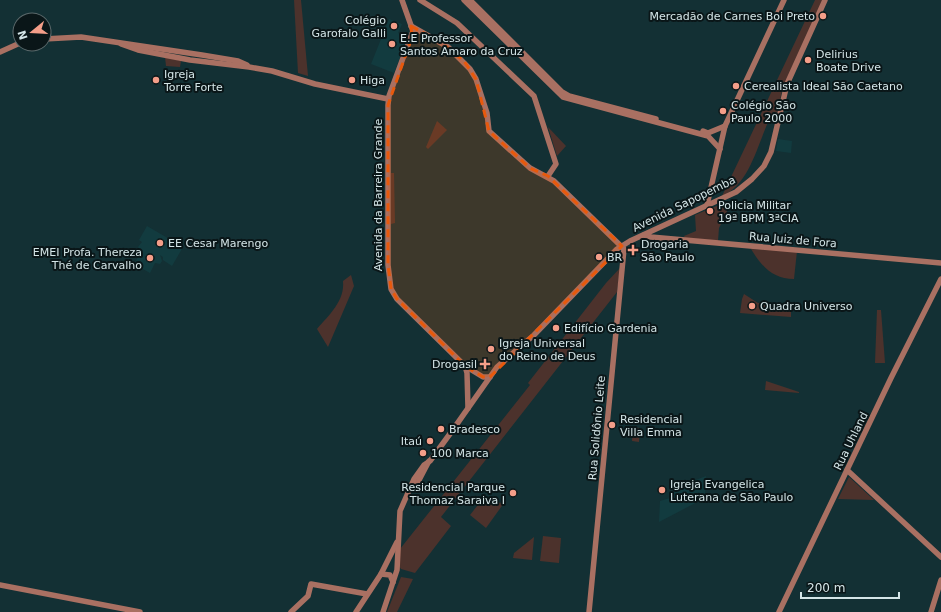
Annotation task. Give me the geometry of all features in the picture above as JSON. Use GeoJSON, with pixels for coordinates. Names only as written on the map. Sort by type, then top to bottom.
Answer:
{"type":"FeatureCollection","features":[{"type":"Feature","properties":{"kind":"main road","name":"Avenida da Barreira Grande"},"geometry":{"type":"LineString","coordinates":[[402,0],[413,30],[412,37],[388,99],[388,265],[391,289],[397,299],[464,366],[483,377]]}},
{"type":"Feature","properties":{"kind":"main road"},"geometry":{"type":"LineString","coordinates":[[420,0],[453,20],[500,63],[535,99],[556,164],[548,176]]}},
{"type":"Feature","properties":{"kind":"main road"},"geometry":{"type":"LineString","coordinates":[[464,0],[563,97],[708,136],[720,149]]}},
{"type":"Feature","properties":{"kind":"main road"},"geometry":{"type":"LineString","coordinates":[[470,0],[560,90],[569,96],[708,133],[725,126]]}},
{"type":"Feature","properties":{"kind":"main road"},"geometry":{"type":"LineString","coordinates":[[707,205],[725,126],[784,0]]}},
{"type":"Feature","properties":{"kind":"main road","name":"Avenida Sapopemba"},"geometry":{"type":"LineString","coordinates":[[383,612],[397,570],[397,545],[400,511],[422,468],[430,461],[490,377],[622,246],[741,189],[764,166],[771,152],[787,84],[825,0]]}},
{"type":"Feature","properties":{"kind":"main road"},"geometry":{"type":"LineString","coordinates":[[411,26],[442,43],[464,61],[476,79],[487,114],[489,131],[530,168],[548,176],[622,246]]}},
{"type":"Feature","properties":{"kind":"main road"},"geometry":{"type":"LineString","coordinates":[[52,39],[81,37],[161,51],[238,61],[249,66],[319,85],[388,99]]}},
{"type":"Feature","properties":{"kind":"main road"},"geometry":{"type":"LineString","coordinates":[[0,52],[12,47]]}},
{"type":"Feature","properties":{"kind":"main road","name":"Rua Juiz de Fora"},"geometry":{"type":"LineString","coordinates":[[644,235],[672,239],[941,263]]}},
{"type":"Feature","properties":{"kind":"main road","name":"Rua Solidônio Leite"},"geometry":{"type":"LineString","coordinates":[[590,612],[624,254],[622,246]]}},
{"type":"Feature","properties":{"kind":"main road","name":"Rua Uhland"},"geometry":{"type":"LineString","coordinates":[[779,612],[941,279]]}},
{"type":"Feature","properties":{"kind":"main road","name":"Avenida da Barreira Grande"},"geometry":{"type":"LineString","coordinates":[[464,366],[468,375],[468,408]]}},
{"type":"Feature","properties":{"kind":"main road"},"geometry":{"type":"LineString","coordinates":[[468,375],[473,371]]}},
{"type":"Feature","properties":{"kind":"main road"},"geometry":{"type":"LineString","coordinates":[[485,383],[483,377],[490,377]]}},
{"type":"Feature","properties":{"kind":"main road"},"geometry":{"type":"LineString","coordinates":[[468,397],[470,400],[474,399]]}},
{"type":"Feature","properties":{"kind":"main road"},"geometry":{"type":"LineString","coordinates":[[847,470],[941,557]]}},
{"type":"Feature","properties":{"kind":"main road"},"geometry":{"type":"LineString","coordinates":[[356,612],[381,574],[397,545]]}},
{"type":"Feature","properties":{"kind":"main road"},"geometry":{"type":"LineString","coordinates":[[381,574],[390,575],[393,582]]}},
{"type":"Feature","properties":{"kind":"main road"},"geometry":{"type":"LineString","coordinates":[[931,612],[941,580]]}},
{"type":"Feature","properties":{"kind":"main road"},"geometry":{"type":"LineString","coordinates":[[291,612],[308,596],[311,584],[367,594]]}},
{"type":"Feature","properties":{"kind":"main road"},"geometry":{"type":"LineString","coordinates":[[0,586],[140,612]]}},
{"type":"Feature","properties":{"kind":"highlighted area"},"geometry":{"type":"Polygon","coordinates":[[[411,26],[442,43],[464,61],[476,79],[489,131],[530,168],[548,176],[622,246],[490,377],[483,377],[465,366],[397,299],[391,289],[388,265],[388,105],[412,37],[411,26]]]}},
{"type":"Feature","properties":{"kind":"shaded area"},"geometry":{"type":"Polygon","coordinates":[[[294,0],[301,0],[308,76],[298,73],[294,0]]]}},
{"type":"Feature","properties":{"kind":"shaded area"},"geometry":{"type":"Polygon","coordinates":[[[815,0],[826,0],[782,91],[777,113],[773,112],[753,159],[741,181],[732,190],[722,196],[815,0]]]}},
{"type":"Feature","properties":{"kind":"shaded area","name":"E.E Professor Santos Amaro da Cruz"},"geometry":{"type":"Polygon","coordinates":[[[389,19],[402,24],[398,33],[408,37],[394,73],[371,64],[389,19]]]}},
{"type":"Feature","properties":{"kind":"shaded area"},"geometry":{"type":"Polygon","coordinates":[[[165,57],[181,61],[180,67],[166,66],[165,57]]]}},
{"type":"Feature","properties":{"kind":"shaded area"},"geometry":{"type":"Polygon","coordinates":[[[437,121],[447,130],[428,149],[426,147],[437,121]]]}},
{"type":"Feature","properties":{"kind":"shaded area"},"geometry":{"type":"Polygon","coordinates":[[[548,127],[566,146],[557,156],[548,127]]]}},
{"type":"Feature","properties":{"kind":"shaded area"},"geometry":{"type":"Polygon","coordinates":[[[778,139],[792,141],[791,153],[776,151],[778,139]]]}},
{"type":"Feature","properties":{"kind":"shaded area"},"geometry":{"type":"Polygon","coordinates":[[[391,173],[394,173],[395,223],[391,224],[391,173]]]}},
{"type":"Feature","properties":{"kind":"shaded area"},"geometry":{"type":"Polygon","coordinates":[[[726,202],[727,212],[719,228],[718,241],[685,238],[684,236],[696,231],[695,215],[726,202]]]}},
{"type":"Feature","properties":{"kind":"shaded area","name":"EE Cesar Marengo"},"geometry":{"type":"Polygon","coordinates":[[[147,226],[183,247],[172,266],[163,260],[163,257],[160,255],[162,261],[160,264],[155,263],[150,273],[134,264],[141,252],[138,247],[142,242],[139,240],[147,226]]]}},
{"type":"Feature","properties":{"kind":"shaded area"},"geometry":{"type":"Polygon","coordinates":[[[751,249],[797,251],[794,279],[780,277],[769,271],[759,261],[751,249]]]}},
{"type":"Feature","properties":{"kind":"shaded area"},"geometry":{"type":"Polygon","coordinates":[[[620,268],[617,292],[441,517],[451,526],[415,573],[401,569],[399,566],[400,549],[530,385],[528,383],[606,283],[620,268]]]}},
{"type":"Feature","properties":{"kind":"shaded area"},"geometry":{"type":"Polygon","coordinates":[[[351,275],[354,286],[328,347],[317,329],[339,301],[343,288],[343,281],[351,275]]]}},
{"type":"Feature","properties":{"kind":"shaded area"},"geometry":{"type":"Polygon","coordinates":[[[744,294],[758,303],[766,302],[770,308],[791,309],[791,317],[740,313],[744,294]]]}},
{"type":"Feature","properties":{"kind":"shaded area"},"geometry":{"type":"Polygon","coordinates":[[[877,310],[881,310],[885,363],[875,363],[877,310]]]}},
{"type":"Feature","properties":{"kind":"shaded area"},"geometry":{"type":"Polygon","coordinates":[[[766,381],[799,392],[799,393],[765,390],[766,381]]]}},
{"type":"Feature","properties":{"kind":"shaded area"},"geometry":{"type":"Polygon","coordinates":[[[633,427],[640,428],[639,442],[632,441],[633,427]]]}},
{"type":"Feature","properties":{"kind":"shaded area"},"geometry":{"type":"Polygon","coordinates":[[[706,476],[705,498],[659,522],[660,501],[670,498],[675,488],[706,476]]]}},
{"type":"Feature","properties":{"kind":"shaded area"},"geometry":{"type":"Polygon","coordinates":[[[849,477],[874,500],[838,499],[849,477]]]}},
{"type":"Feature","properties":{"kind":"shaded area"},"geometry":{"type":"Polygon","coordinates":[[[481,501],[504,503],[486,528],[470,515],[481,501]]]}},
{"type":"Feature","properties":{"kind":"shaded area"},"geometry":{"type":"Polygon","coordinates":[[[543,536],[561,538],[559,563],[540,561],[543,536]]]}},
{"type":"Feature","properties":{"kind":"shaded area"},"geometry":{"type":"Polygon","coordinates":[[[534,537],[532,560],[513,558],[514,553],[534,537]]]}},
{"type":"Feature","properties":{"kind":"shaded area"},"geometry":{"type":"Polygon","coordinates":[[[401,577],[413,579],[397,612],[387,612],[401,577]]]}},
{"type":"Feature","properties":{"kind":"place","name":"Mercadão de Carnes Boi Preto"},"geometry":{"type":"Point","coordinates":[823,16]}},
{"type":"Feature","properties":{"kind":"place","name":"Colégio Garofalo Galli"},"geometry":{"type":"Point","coordinates":[394,26]}},
{"type":"Feature","properties":{"kind":"place","name":"E.E Professor Santos Amaro da Cruz"},"geometry":{"type":"Point","coordinates":[392,44]}},
{"type":"Feature","properties":{"kind":"place","name":"Delirius Boate Drive"},"geometry":{"type":"Point","coordinates":[808,60]}},
{"type":"Feature","properties":{"kind":"place","name":"Igreja Torre Forte"},"geometry":{"type":"Point","coordinates":[156,80]}},
{"type":"Feature","properties":{"kind":"place","name":"Higa"},"geometry":{"type":"Point","coordinates":[352,80]}},
{"type":"Feature","properties":{"kind":"place","name":"Cerealista Ideal São Caetano"},"geometry":{"type":"Point","coordinates":[736,86]}},
{"type":"Feature","properties":{"kind":"place","name":"Colégio São Paulo 2000"},"geometry":{"type":"Point","coordinates":[723,111]}},
{"type":"Feature","properties":{"kind":"place","name":"Policia Militar 19ª BPM 3ªCIA"},"geometry":{"type":"Point","coordinates":[710,211]}},
{"type":"Feature","properties":{"kind":"place","name":"EE Cesar Marengo"},"geometry":{"type":"Point","coordinates":[160,243]}},
{"type":"Feature","properties":{"kind":"place","name":"Drogaria São Paulo"},"geometry":{"type":"Point","coordinates":[633,250]}},
{"type":"Feature","properties":{"kind":"place","name":"BR"},"geometry":{"type":"Point","coordinates":[599,257]}},
{"type":"Feature","properties":{"kind":"place","name":"EMEI Profa. Thereza Thé de Carvalho"},"geometry":{"type":"Point","coordinates":[150,258]}},
{"type":"Feature","properties":{"kind":"place","name":"Quadra Universo"},"geometry":{"type":"Point","coordinates":[752,306]}},
{"type":"Feature","properties":{"kind":"place","name":"Edifício Gardenia"},"geometry":{"type":"Point","coordinates":[556,328]}},
{"type":"Feature","properties":{"kind":"place","name":"Igreja Universal do Reino de Deus"},"geometry":{"type":"Point","coordinates":[491,349]}},
{"type":"Feature","properties":{"kind":"place","name":"Drogasil"},"geometry":{"type":"Point","coordinates":[485,364]}},
{"type":"Feature","properties":{"kind":"place","name":"Residencial Villa Emma"},"geometry":{"type":"Point","coordinates":[612,425]}},
{"type":"Feature","properties":{"kind":"place","name":"Bradesco"},"geometry":{"type":"Point","coordinates":[441,429]}},
{"type":"Feature","properties":{"kind":"place","name":"Itaú"},"geometry":{"type":"Point","coordinates":[430,441]}},
{"type":"Feature","properties":{"kind":"place","name":"100 Marca"},"geometry":{"type":"Point","coordinates":[423,453]}},
{"type":"Feature","properties":{"kind":"place","name":"Igreja Evangelica Luterana de São Paulo"},"geometry":{"type":"Point","coordinates":[662,490]}},
{"type":"Feature","properties":{"kind":"place","name":"Residencial Parque Thomaz Saraiva I"},"geometry":{"type":"Point","coordinates":[513,493]}}]}
